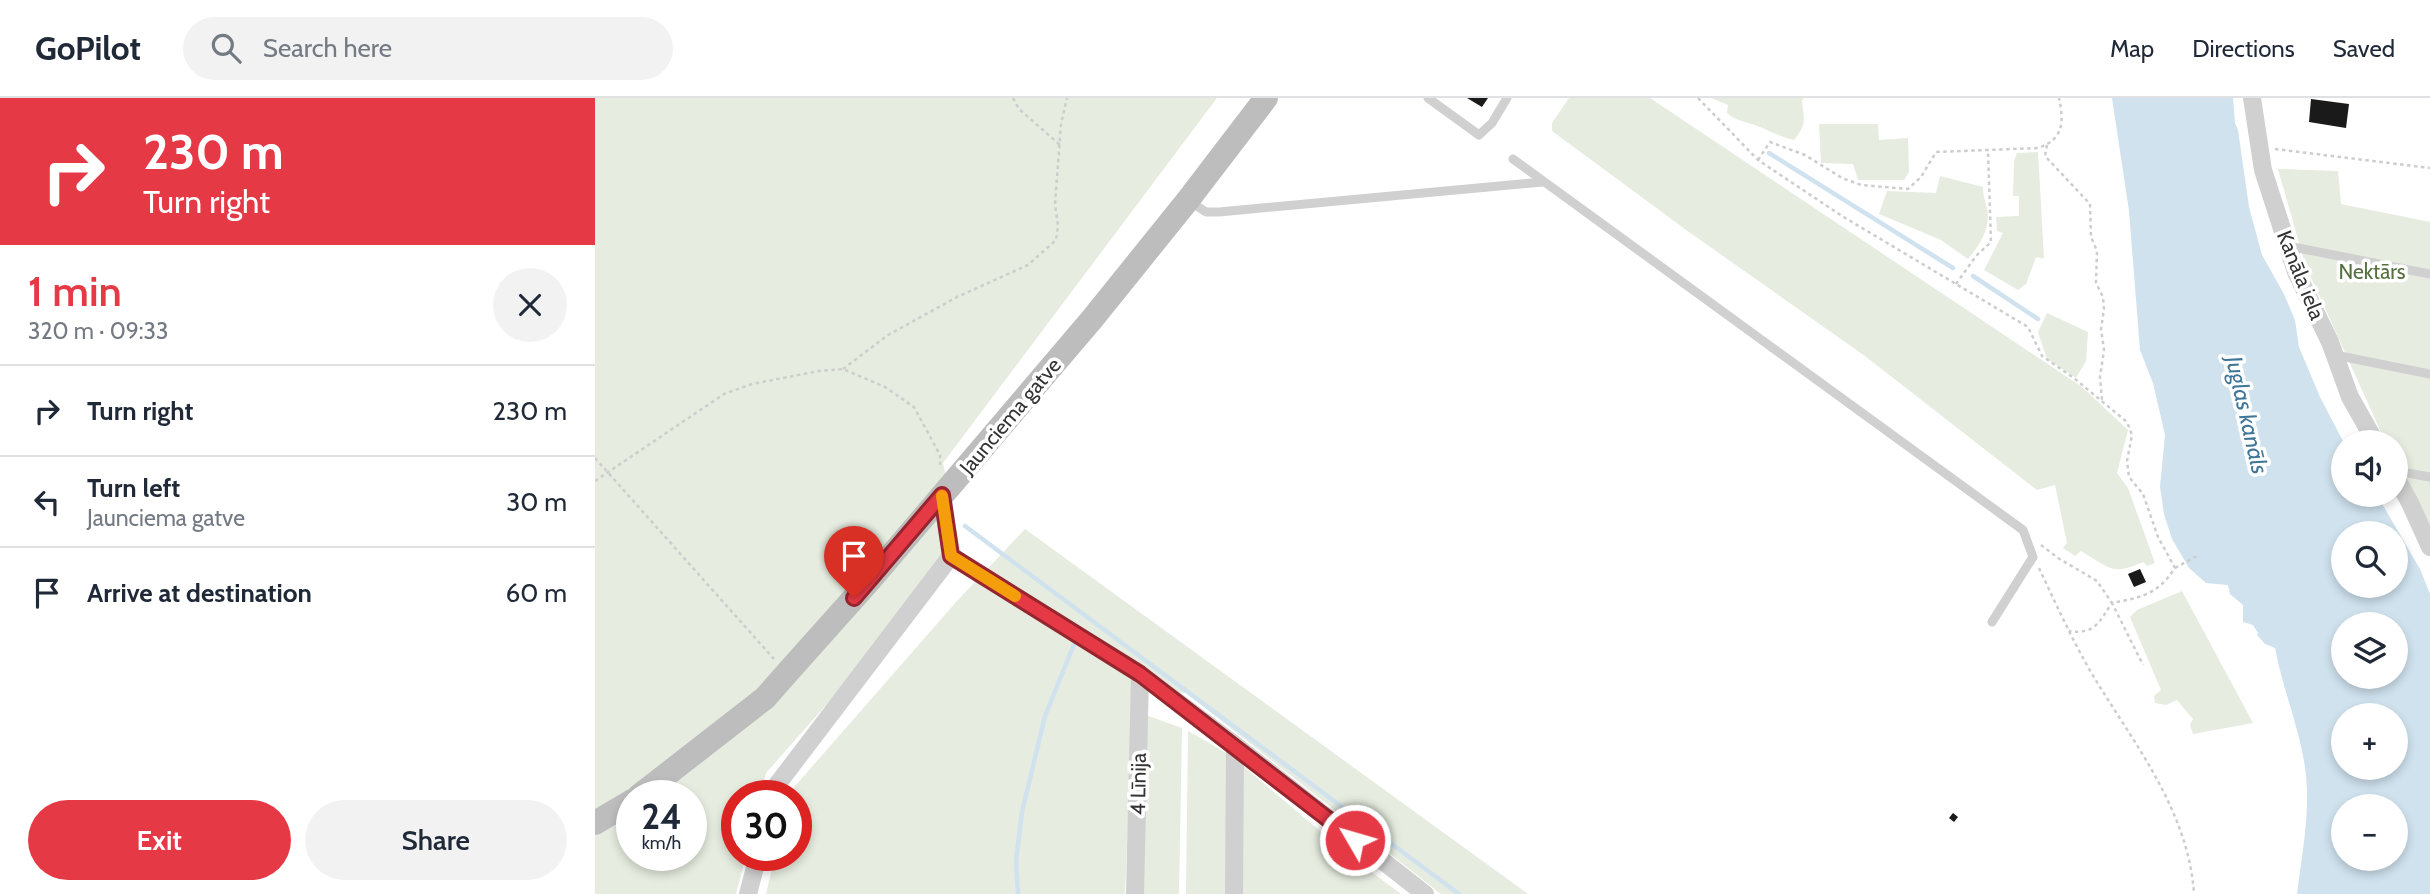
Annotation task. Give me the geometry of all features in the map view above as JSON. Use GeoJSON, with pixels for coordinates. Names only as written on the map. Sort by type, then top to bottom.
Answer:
{"type":"FeatureCollection","features":[{"type":"Feature","properties":{"kind":"main road","name":"Jaunciema gatve"},"geometry":{"type":"LineString","coordinates":[[660,780],[765,698],[1093,318],[1266,98]]}},
{"type":"Feature","properties":{"kind":"main road"},"geometry":{"type":"LineString","coordinates":[[595,823],[616,811]]}},
{"type":"Feature","properties":{"kind":"street","name":"Kanāla iela"},"geometry":{"type":"LineString","coordinates":[[2252,98],[2263,170],[2296,272],[2335,355],[2350,397],[2369,430]]}},
{"type":"Feature","properties":{"kind":"street"},"geometry":{"type":"LineString","coordinates":[[781,780],[951,556],[942,495]]}},
{"type":"Feature","properties":{"kind":"street"},"geometry":{"type":"LineString","coordinates":[[2408,499],[2430,547]]}},
{"type":"Feature","properties":{"kind":"street"},"geometry":{"type":"LineString","coordinates":[[951,556],[1140,674],[1425,894]]}},
{"type":"Feature","properties":{"kind":"street","name":"4 Līnija"},"geometry":{"type":"LineString","coordinates":[[1135,894],[1140,674]]}},
{"type":"Feature","properties":{"kind":"street"},"geometry":{"type":"LineString","coordinates":[[1234,894],[1235,745]]}},
{"type":"Feature","properties":{"kind":"street"},"geometry":{"type":"LineString","coordinates":[[748,894],[754,871]]}},
{"type":"Feature","properties":{"kind":"street"},"geometry":{"type":"LineString","coordinates":[[1396,872],[1408,894]]}},
{"type":"Feature","properties":{"kind":"lane"},"geometry":{"type":"LineString","coordinates":[[1428,98],[1479,135],[1492,123],[1507,98]]}},
{"type":"Feature","properties":{"kind":"lane"},"geometry":{"type":"LineString","coordinates":[[1513,159],[2022,530],[2033,557],[1992,622]]}},
{"type":"Feature","properties":{"kind":"lane"},"geometry":{"type":"LineString","coordinates":[[1188,200],[1206,212],[1219,212],[1543,182]]}},
{"type":"Feature","properties":{"kind":"lane"},"geometry":{"type":"LineString","coordinates":[[1219,212],[1220,225]]}},
{"type":"Feature","properties":{"kind":"lane"},"geometry":{"type":"LineString","coordinates":[[2288,246],[2430,274]]}},
{"type":"Feature","properties":{"kind":"lane"},"geometry":{"type":"LineString","coordinates":[[2335,355],[2430,374]]}},
{"type":"Feature","properties":{"kind":"lane"},"geometry":{"type":"LineString","coordinates":[[2408,473],[2430,477]]}},
{"type":"Feature","properties":{"kind":"path"},"geometry":{"type":"LineString","coordinates":[[1013,98],[1019,109],[1060,145]]}},
{"type":"Feature","properties":{"kind":"path"},"geometry":{"type":"LineString","coordinates":[[843,369],[888,335],[957,297],[1028,265],[1056,240],[1058,226],[1055,204],[1067,98]]}},
{"type":"Feature","properties":{"kind":"path"},"geometry":{"type":"LineString","coordinates":[[1698,98],[1758,160],[1842,216],[2028,327],[2042,356],[2127,422],[2132,435],[2127,461],[2130,477],[2143,494],[2158,537],[2175,568]]}},
{"type":"Feature","properties":{"kind":"path"},"geometry":{"type":"LineString","coordinates":[[1758,160],[1770,142],[1805,155],[1842,178],[1861,185],[1907,190],[1921,177],[1936,152],[2038,148],[2047,145],[2059,133],[2059,98]]}},
{"type":"Feature","properties":{"kind":"path"},"geometry":{"type":"LineString","coordinates":[[2047,145],[2045,156],[2051,165],[2090,204],[2091,237],[2097,251],[2097,283],[2103,297],[2104,309],[2101,330],[2104,350],[2102,401]]}},
{"type":"Feature","properties":{"kind":"path"},"geometry":{"type":"LineString","coordinates":[[2258,147],[2430,168]]}},
{"type":"Feature","properties":{"kind":"path"},"geometry":{"type":"LineString","coordinates":[[1956,284],[1976,256],[1991,242],[1988,151]]}},
{"type":"Feature","properties":{"kind":"path"},"geometry":{"type":"LineString","coordinates":[[595,481],[724,394],[753,384],[843,369],[885,387],[914,407],[940,455],[942,495]]}},
{"type":"Feature","properties":{"kind":"path"},"geometry":{"type":"LineString","coordinates":[[595,457],[787,673]]}},
{"type":"Feature","properties":{"kind":"path"},"geometry":{"type":"LineString","coordinates":[[2050,552],[2097,581],[2112,603],[2143,665]]}},
{"type":"Feature","properties":{"kind":"path"},"geometry":{"type":"LineString","coordinates":[[2069,631],[2082,633],[2096,627],[2112,603],[2147,595],[2175,568],[2197,556]]}},
{"type":"Feature","properties":{"kind":"path"},"geometry":{"type":"LineString","coordinates":[[2033,557],[2099,686],[2163,788],[2182,836],[2194,894]]}},
{"type":"Feature","properties":{"kind":"green space"},"geometry":{"type":"Polygon","coordinates":[[[595,98],[1217,98],[943,463],[961,552],[766,773],[764,780],[721,780],[721,871],[742,871],[736,894],[595,894],[595,98]]]}},
{"type":"Feature","properties":{"kind":"green space"},"geometry":{"type":"Polygon","coordinates":[[[1569,98],[1650,98],[2082,387],[2128,430],[2117,473],[2128,488],[2155,563],[2147,566],[2143,562],[2117,569],[2105,566],[2081,551],[2075,556],[2063,548],[2067,543],[2055,485],[2037,490],[1865,356],[1552,131],[1552,123],[1569,98]]]}},
{"type":"Feature","properties":{"kind":"green space"},"geometry":{"type":"Polygon","coordinates":[[[1711,98],[1804,98],[1803,125],[1794,140],[1733,117],[1727,113],[1728,105],[1711,98]]]}},
{"type":"Feature","properties":{"kind":"green space"},"geometry":{"type":"Polygon","coordinates":[[[1819,124],[1878,124],[1879,140],[1908,138],[1909,172],[1904,180],[1858,180],[1853,164],[1821,163],[1819,124]]]}},
{"type":"Feature","properties":{"kind":"green space"},"geometry":{"type":"Polygon","coordinates":[[[2038,152],[2044,259],[2036,257],[2026,284],[2018,290],[1984,270],[2003,233],[1997,231],[1996,217],[2019,216],[2019,196],[2013,196],[2014,161],[2017,153],[2038,152]]]}},
{"type":"Feature","properties":{"kind":"green space","name":"Nektārs"},"geometry":{"type":"Polygon","coordinates":[[[2278,169],[2338,171],[2341,204],[2430,222],[2430,527],[2408,485],[2408,430],[2380,430],[2305,264],[2278,169]]]}},
{"type":"Feature","properties":{"kind":"green space"},"geometry":{"type":"Polygon","coordinates":[[[1940,176],[1983,187],[1988,216],[1986,229],[1968,259],[1941,240],[1879,214],[1887,191],[1936,193],[1940,176]]]}},
{"type":"Feature","properties":{"kind":"green space"},"geometry":{"type":"Polygon","coordinates":[[[2047,313],[2088,332],[2086,361],[2076,378],[2047,359],[2038,332],[2047,313]]]}},
{"type":"Feature","properties":{"kind":"green space"},"geometry":{"type":"Polygon","coordinates":[[[1025,529],[1528,894],[1441,894],[1186,693],[1145,692],[1143,714],[1182,728],[1179,894],[1136,894],[1130,768],[1125,894],[766,894],[771,871],[812,871],[812,780],[800,780],[957,601],[1025,529]]]}},
{"type":"Feature","properties":{"kind":"green space"},"geometry":{"type":"Polygon","coordinates":[[[2182,591],[2253,723],[2193,734],[2190,725],[2193,719],[2177,700],[2166,705],[2155,703],[2154,696],[2161,690],[2130,617],[2137,610],[2182,591]]]}},
{"type":"Feature","properties":{"kind":"green space"},"geometry":{"type":"Polygon","coordinates":[[[1188,731],[1230,755],[1350,856],[1401,894],[1186,894],[1188,731]]]}},
{"type":"Feature","properties":{"kind":"water","name":"Juglas kanāls"},"geometry":{"type":"Polygon","coordinates":[[[2112,98],[2233,98],[2249,207],[2262,255],[2284,294],[2295,320],[2299,347],[2337,430],[2331,430],[2331,507],[2384,507],[2392,521],[2331,521],[2331,598],[2408,598],[2408,548],[2430,594],[2430,894],[2297,894],[2305,834],[2306,775],[2275,648],[2265,644],[2253,625],[2243,622],[2243,605],[2230,594],[2228,585],[2206,583],[2189,568],[2172,539],[2164,514],[2160,487],[2165,435],[2153,383],[2140,350],[2129,211],[2112,98]]]}},
{"type":"Feature","properties":{"kind":"building"},"geometry":{"type":"Polygon","coordinates":[[[1467,98],[1488,98],[1482,107],[1467,98]]]}},
{"type":"Feature","properties":{"kind":"building"},"geometry":{"type":"Polygon","coordinates":[[[2311,99],[2349,104],[2346,128],[2309,122],[2311,99]]]}},
{"type":"Feature","properties":{"kind":"building"},"geometry":{"type":"Polygon","coordinates":[[[2140,569],[2146,582],[2134,587],[2128,574],[2140,569]]]}},
{"type":"Feature","properties":{"kind":"building"},"geometry":{"type":"Polygon","coordinates":[[[1953,813],[1958,817],[1954,822],[1949,818],[1953,813]]]}},
{"type":"Feature","properties":{"kind":"waterway"},"geometry":{"type":"LineString","coordinates":[[1769,153],[1953,268]]}},
{"type":"Feature","properties":{"kind":"waterway"},"geometry":{"type":"LineString","coordinates":[[1973,276],[2038,319]]}},
{"type":"Feature","properties":{"kind":"waterway"},"geometry":{"type":"LineString","coordinates":[[965,526],[1459,894]]}},
{"type":"Feature","properties":{"kind":"waterway"},"geometry":{"type":"LineString","coordinates":[[1018,894],[1016,861],[1022,812],[1045,716],[1074,641]]}},
{"type":"Feature","properties":{"kind":"slow traffic"},"geometry":{"type":"LineString","coordinates":[[942,496],[951,556],[1015,596]]}},
{"type":"Feature","properties":{"kind":"route"},"geometry":{"type":"LineString","coordinates":[[854,598],[942,495],[951,556],[1140,674],[1355,840]]}}]}
